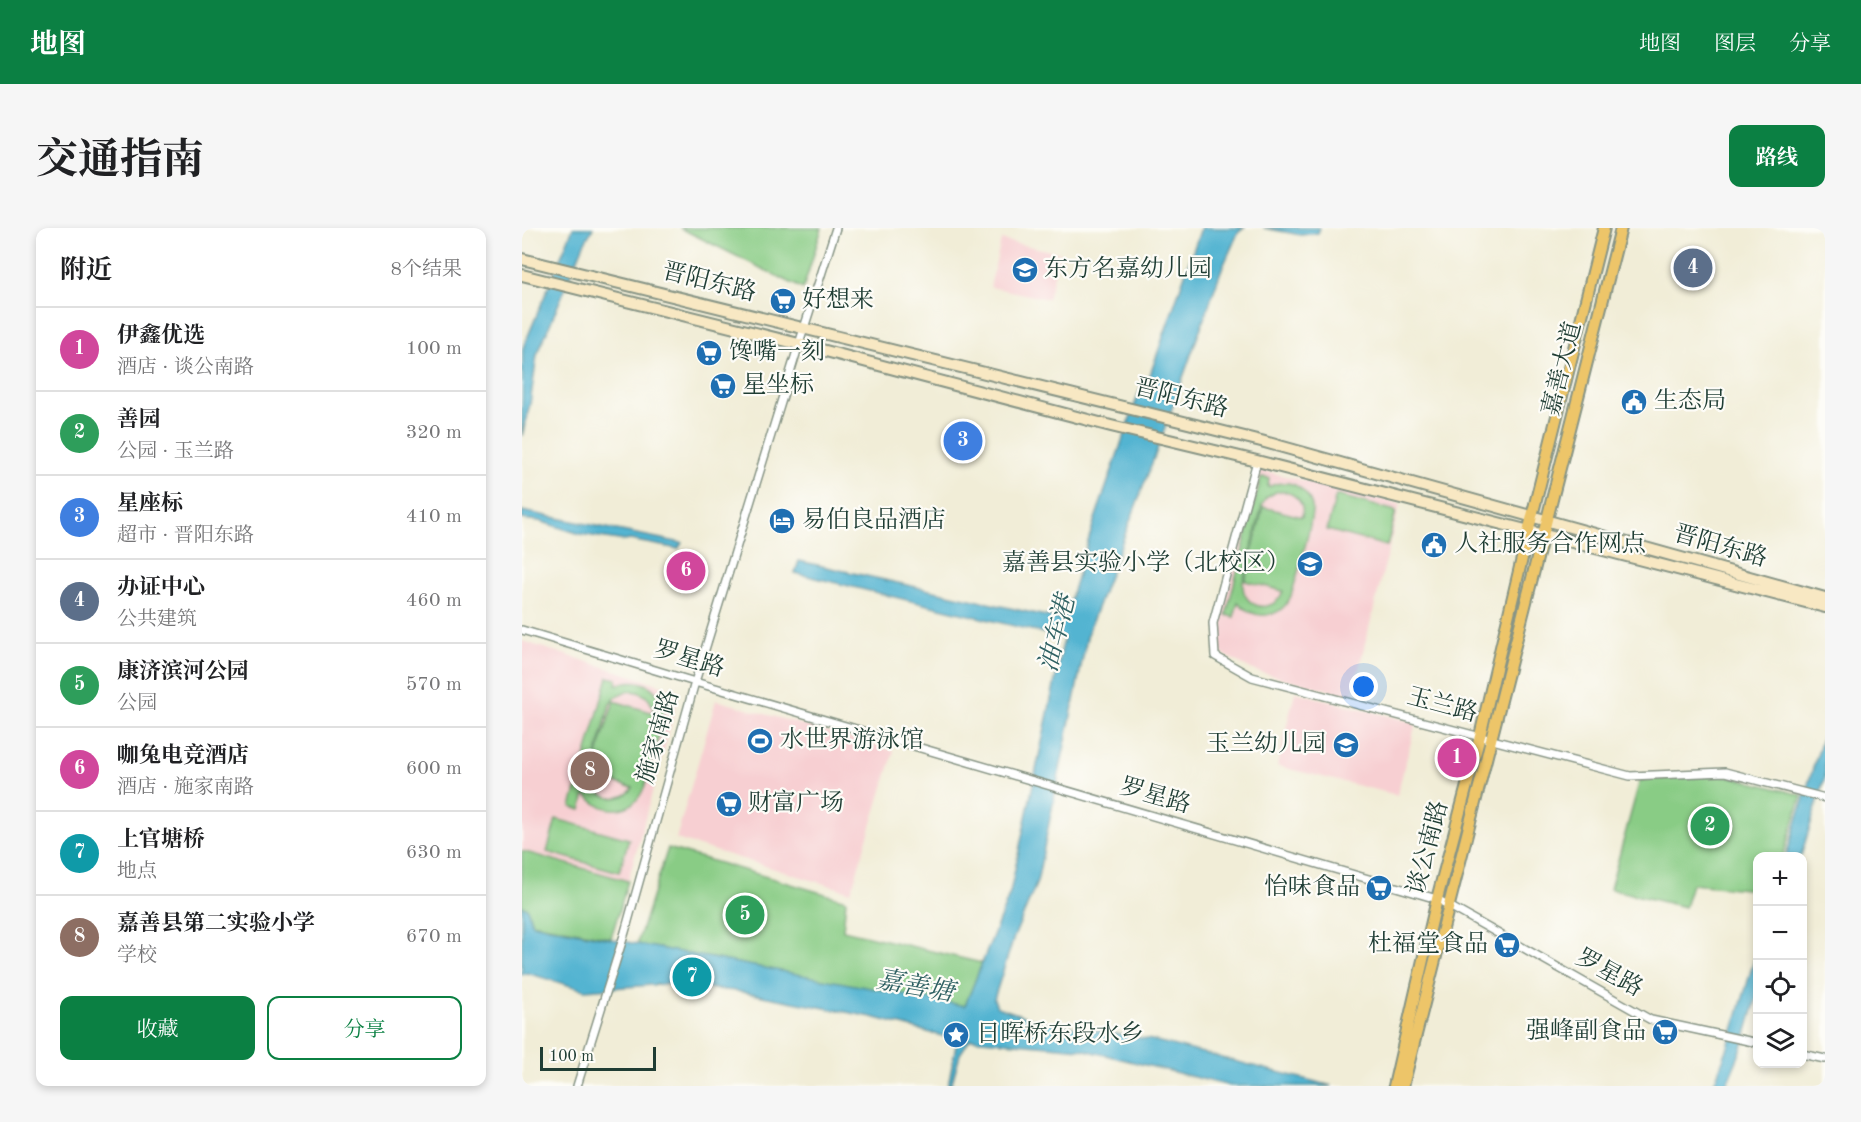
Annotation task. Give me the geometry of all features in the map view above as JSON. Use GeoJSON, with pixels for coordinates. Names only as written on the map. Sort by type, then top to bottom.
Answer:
{"type":"FeatureCollection","features":[{"type":"Feature","properties":{"kind":"main road","name":"嘉善大道"},"geometry":{"type":"LineString","coordinates":[[1532,516],[1604,228]]}},
{"type":"Feature","properties":{"kind":"main road","name":"嘉善大道"},"geometry":{"type":"LineString","coordinates":[[1546,520],[1621,228]]}},
{"type":"Feature","properties":{"kind":"main road","name":"晋阳东路"},"geometry":{"type":"LineString","coordinates":[[522,259],[1261,441],[1825,598]]}},
{"type":"Feature","properties":{"kind":"main road","name":"晋阳东路"},"geometry":{"type":"LineString","coordinates":[[522,275],[799,344],[1174,442],[1257,460],[1825,607]]}},
{"type":"Feature","properties":{"kind":"main road","name":"谈公南路"},"geometry":{"type":"LineString","coordinates":[[1399,1085],[1437,899],[1480,736],[1532,516]]}},
{"type":"Feature","properties":{"kind":"main road","name":"谈公南路"},"geometry":{"type":"LineString","coordinates":[[1399,1085],[1492,739],[1546,520]]}},
{"type":"Feature","properties":{"kind":"street","name":"施家南路"},"geometry":{"type":"LineString","coordinates":[[577,1086],[625,932],[695,682],[836,228]]}},
{"type":"Feature","properties":{"kind":"street","name":"玉兰路"},"geometry":{"type":"LineString","coordinates":[[1257,460],[1214,623],[1215,656],[1252,677],[1630,776],[1725,772],[1825,798]]}},
{"type":"Feature","properties":{"kind":"street","name":"罗星路"},"geometry":{"type":"LineString","coordinates":[[522,630],[1437,899],[1651,1020],[1753,1042]]}},
{"type":"Feature","properties":{"kind":"street"},"geometry":{"type":"LineString","coordinates":[[1807,1055],[1825,1059]]}},
{"type":"Feature","properties":{"kind":"shaded area","name":"东方名嘉幼儿园"},"geometry":{"type":"Polygon","coordinates":[[[1001,240],[1060,253],[1048,299],[990,287],[1001,240]]]}},
{"type":"Feature","properties":{"kind":"shaded area","name":"嘉善县实验小学（北校区）"},"geometry":{"type":"Polygon","coordinates":[[[1260,470],[1400,504],[1352,696],[1255,671],[1221,653],[1218,623],[1260,470]]]}},
{"type":"Feature","properties":{"kind":"shaded area"},"geometry":{"type":"Polygon","coordinates":[[[522,641],[680,691],[628,881],[522,850],[522,641]]]}},
{"type":"Feature","properties":{"kind":"shaded area","name":"玉兰幼儿园"},"geometry":{"type":"Polygon","coordinates":[[[1295,692],[1416,723],[1397,795],[1277,766],[1295,692]]]}},
{"type":"Feature","properties":{"kind":"shaded area","name":"财富广场"},"geometry":{"type":"Polygon","coordinates":[[[716,700],[894,751],[851,892],[676,839],[716,700]]]}},
{"type":"Feature","properties":{"kind":"green space"},"geometry":{"type":"Polygon","coordinates":[[[680,228],[822,228],[803,289],[680,228]]]}},
{"type":"Feature","properties":{"kind":"green space"},"geometry":{"type":"Polygon","coordinates":[[[1261,477],[1269,478],[1268,487],[1281,483],[1295,485],[1308,496],[1312,513],[1291,596],[1280,610],[1274,613],[1259,615],[1244,608],[1238,602],[1234,617],[1226,615],[1261,477]],[[1276,492],[1266,498],[1262,506],[1243,582],[1247,598],[1259,606],[1273,604],[1283,591],[1245,581],[1263,507],[1302,517],[1301,506],[1296,497],[1276,492]]]}},
{"type":"Feature","properties":{"kind":"green space"},"geometry":{"type":"Polygon","coordinates":[[[1336,495],[1396,511],[1387,546],[1327,530],[1336,495]]]}},
{"type":"Feature","properties":{"kind":"green space"},"geometry":{"type":"Polygon","coordinates":[[[608,677],[617,679],[616,685],[639,682],[647,685],[656,692],[661,700],[663,718],[649,774],[642,792],[637,800],[623,808],[606,808],[585,794],[581,810],[571,807],[608,677]],[[627,691],[618,695],[610,704],[591,774],[614,701],[654,713],[649,699],[637,692],[627,691]],[[591,775],[596,789],[607,797],[621,797],[633,788],[591,775]]]}},
{"type":"Feature","properties":{"kind":"green space"},"geometry":{"type":"Polygon","coordinates":[[[1724,775],[1802,795],[1784,852],[1753,852],[1753,890],[1692,884],[1685,907],[1610,889],[1640,780],[1724,775]]]}},
{"type":"Feature","properties":{"kind":"green space"},"geometry":{"type":"Polygon","coordinates":[[[556,819],[629,839],[619,872],[547,852],[556,819]]]}},
{"type":"Feature","properties":{"kind":"green space"},"geometry":{"type":"Polygon","coordinates":[[[668,848],[846,900],[843,930],[982,963],[965,1006],[637,944],[668,848]]]}},
{"type":"Feature","properties":{"kind":"green space"},"geometry":{"type":"Polygon","coordinates":[[[522,851],[628,881],[611,938],[532,923],[527,908],[522,906],[522,851]]]}},
{"type":"Feature","properties":{"kind":"water"},"geometry":{"type":"Polygon","coordinates":[[[573,228],[593,228],[537,355],[530,404],[522,436],[523,348],[573,228]]]}},
{"type":"Feature","properties":{"kind":"water","name":"油车港"},"geometry":{"type":"Polygon","coordinates":[[[1201,228],[1244,228],[1238,233],[1221,271],[1157,450],[1088,632],[1037,882],[1014,937],[994,999],[997,1007],[1039,1021],[1152,1040],[1332,1086],[1230,1086],[1081,1049],[970,1039],[960,1054],[951,1086],[948,1086],[957,1040],[872,1017],[736,991],[666,984],[585,990],[527,973],[522,975],[522,906],[527,908],[532,924],[965,1006],[1010,893],[1064,638],[795,573],[799,561],[1064,620],[1094,522],[1143,381],[1150,375],[1201,228]]]}},
{"type":"Feature","properties":{"kind":"water"},"geometry":{"type":"Polygon","coordinates":[[[1263,228],[1320,228],[1318,233],[1301,235],[1263,228]]]}},
{"type":"Feature","properties":{"kind":"water"},"geometry":{"type":"Polygon","coordinates":[[[522,511],[682,543],[678,549],[580,534],[539,521],[522,519],[522,511]]]}},
{"type":"Feature","properties":{"kind":"water"},"geometry":{"type":"Polygon","coordinates":[[[1825,729],[1825,777],[1802,852],[1787,852],[1825,729]]]}},
{"type":"Feature","properties":{"kind":"water"},"geometry":{"type":"Polygon","coordinates":[[[1753,964],[1753,1011],[1742,1048],[1726,1086],[1713,1086],[1728,1047],[1753,964]]]}},
{"type":"Feature","properties":{"kind":"place","name":"办证中心"},"geometry":{"type":"Point","coordinates":[1693,268]}},
{"type":"Feature","properties":{"kind":"place","name":"东方名嘉幼儿园"},"geometry":{"type":"Point","coordinates":[1025,270]}},
{"type":"Feature","properties":{"kind":"place","name":"好想来"},"geometry":{"type":"Point","coordinates":[783,301]}},
{"type":"Feature","properties":{"kind":"place","name":"馋嘴一刻"},"geometry":{"type":"Point","coordinates":[709,353]}},
{"type":"Feature","properties":{"kind":"place","name":"星坐标"},"geometry":{"type":"Point","coordinates":[723,386]}},
{"type":"Feature","properties":{"kind":"place","name":"生态局"},"geometry":{"type":"Point","coordinates":[1634,402]}},
{"type":"Feature","properties":{"kind":"place","name":"星座标"},"geometry":{"type":"Point","coordinates":[963,441]}},
{"type":"Feature","properties":{"kind":"place","name":"易伯良品酒店"},"geometry":{"type":"Point","coordinates":[782,521]}},
{"type":"Feature","properties":{"kind":"place","name":"人社服务合作网点"},"geometry":{"type":"Point","coordinates":[1434,545]}},
{"type":"Feature","properties":{"kind":"place","name":"嘉善县实验小学（北校区）"},"geometry":{"type":"Point","coordinates":[1310,564]}},
{"type":"Feature","properties":{"kind":"place","name":"咖兔电竞酒店"},"geometry":{"type":"Point","coordinates":[686,571]}},
{"type":"Feature","properties":{"kind":"place","name":"水世界游泳馆"},"geometry":{"type":"Point","coordinates":[760,741]}},
{"type":"Feature","properties":{"kind":"place","name":"玉兰幼儿园"},"geometry":{"type":"Point","coordinates":[1346,745]}},
{"type":"Feature","properties":{"kind":"place","name":"伊鑫优选"},"geometry":{"type":"Point","coordinates":[1457,758]}},
{"type":"Feature","properties":{"kind":"place","name":"嘉善县第二实验小学"},"geometry":{"type":"Point","coordinates":[590,771]}},
{"type":"Feature","properties":{"kind":"place","name":"财富广场"},"geometry":{"type":"Point","coordinates":[729,804]}},
{"type":"Feature","properties":{"kind":"place","name":"善园"},"geometry":{"type":"Point","coordinates":[1710,826]}},
{"type":"Feature","properties":{"kind":"place","name":"怡味食品"},"geometry":{"type":"Point","coordinates":[1379,888]}},
{"type":"Feature","properties":{"kind":"place","name":"康济滨河公园"},"geometry":{"type":"Point","coordinates":[745,915]}},
{"type":"Feature","properties":{"kind":"place","name":"杜福堂食品"},"geometry":{"type":"Point","coordinates":[1507,945]}},
{"type":"Feature","properties":{"kind":"place","name":"上官塘桥"},"geometry":{"type":"Point","coordinates":[692,977]}},
{"type":"Feature","properties":{"kind":"place","name":"强峰副食品"},"geometry":{"type":"Point","coordinates":[1665,1032]}},
{"type":"Feature","properties":{"kind":"place","name":"日晖桥东段水乡"},"geometry":{"type":"Point","coordinates":[956,1035]}},
{"type":"Feature","properties":{"kind":"water label","name":"嘉善塘"},"geometry":{"type":"Point","coordinates":[915,987]}}]}
